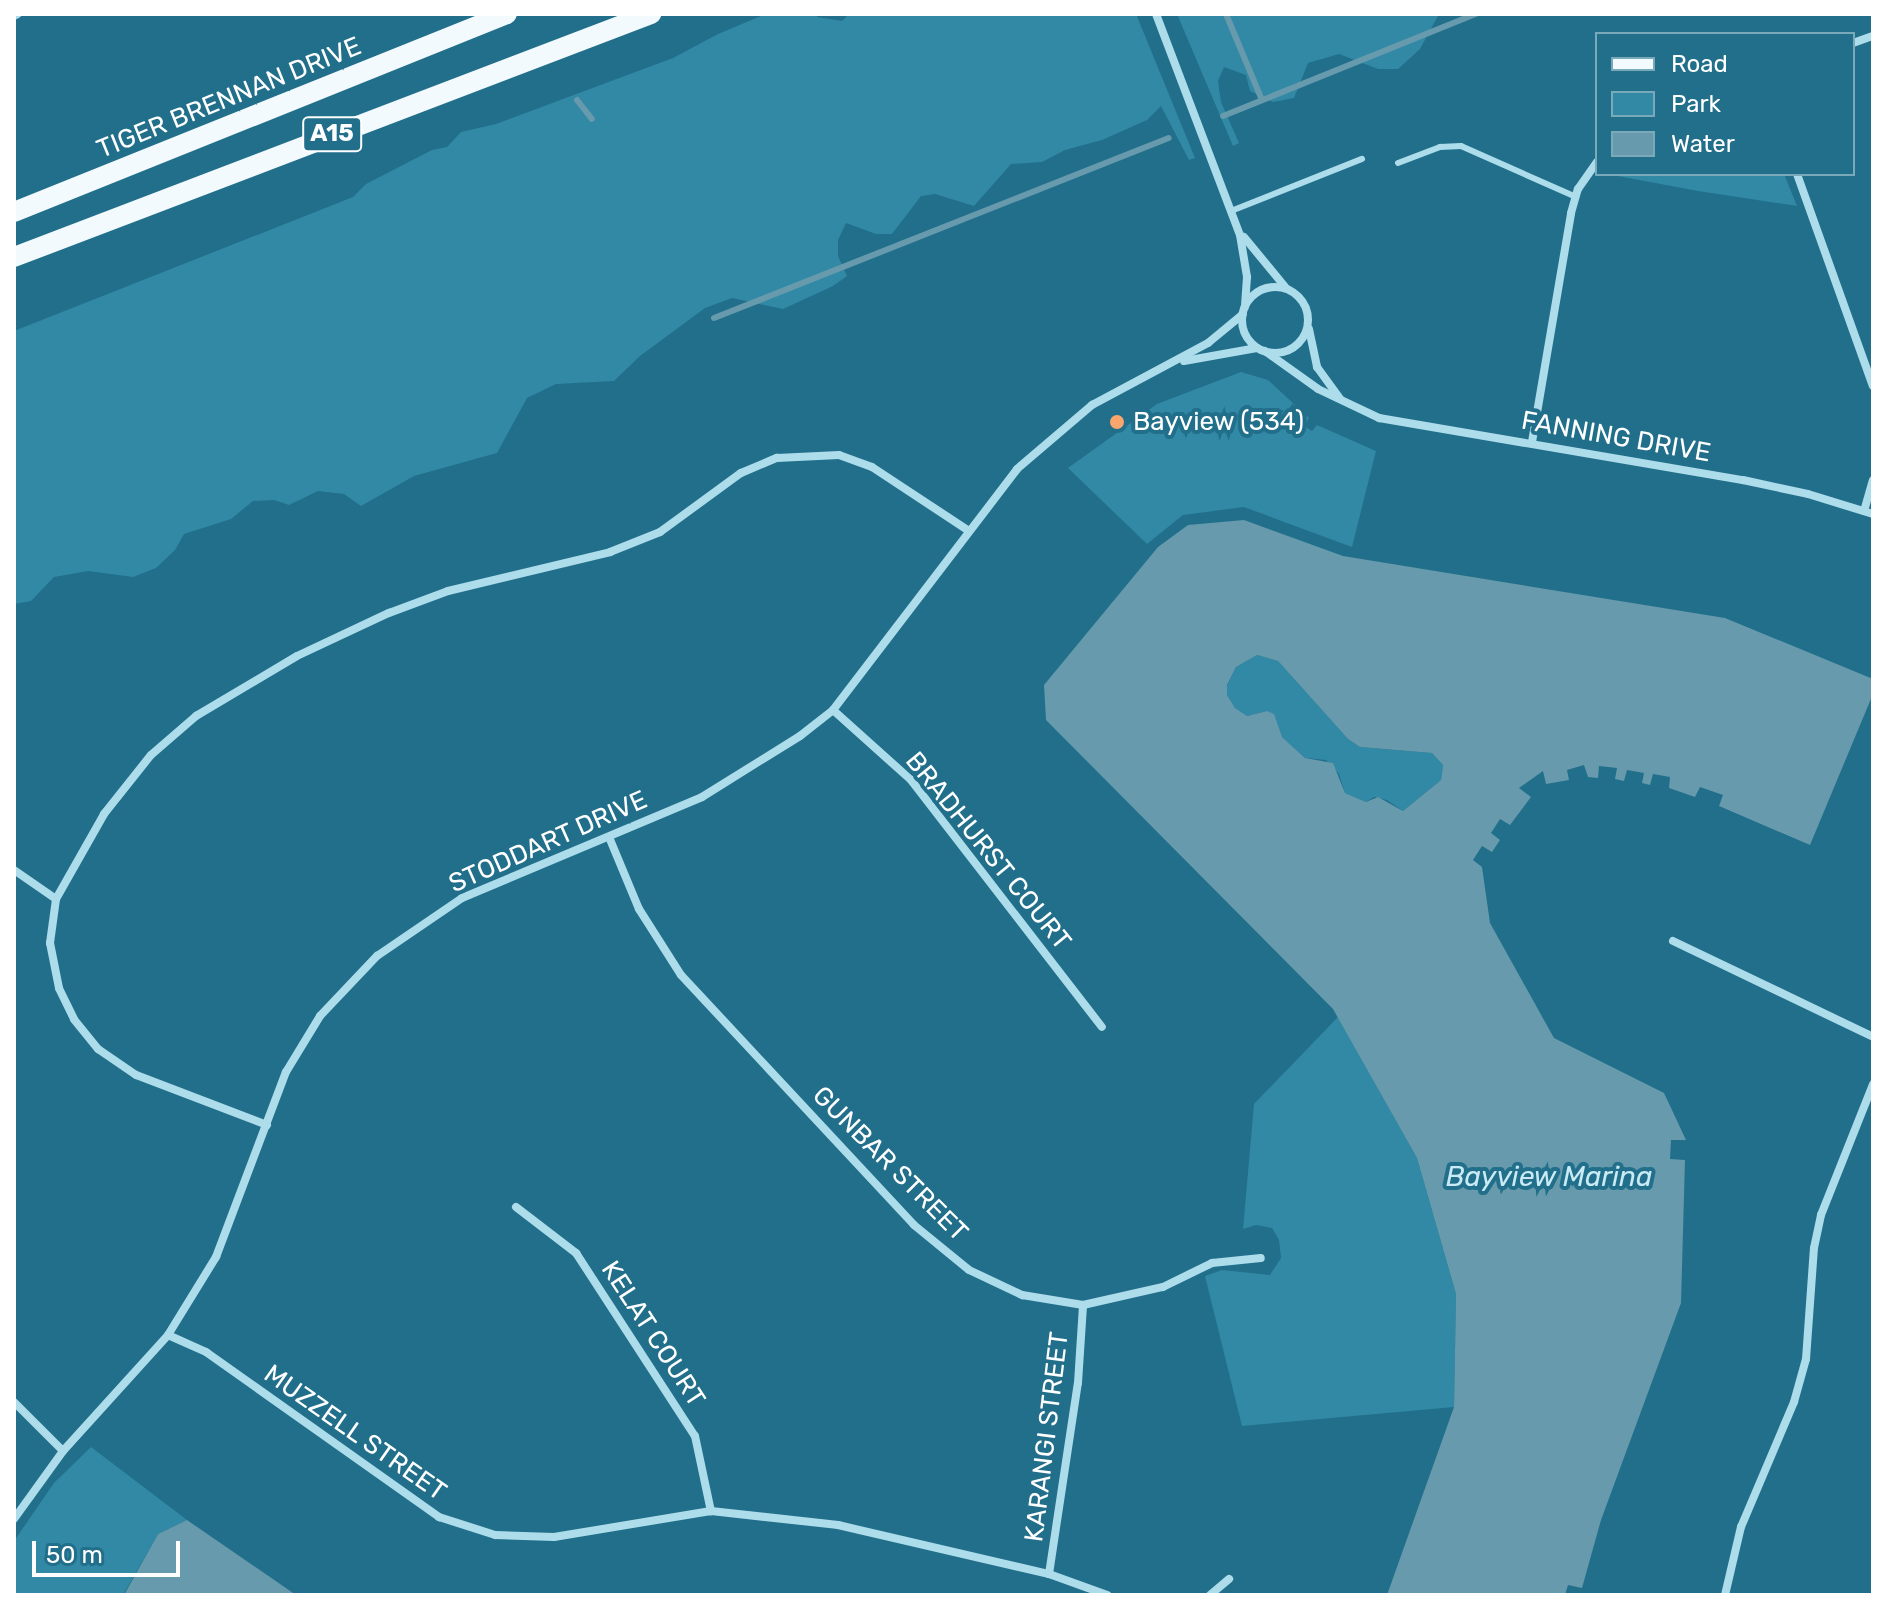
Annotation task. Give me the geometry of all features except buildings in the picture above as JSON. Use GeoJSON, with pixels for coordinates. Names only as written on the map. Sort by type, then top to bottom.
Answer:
{"type":"FeatureCollection","features":[{"type":"Feature","properties":{"kind":"main road","name":"TIGER BRENNAN DRIVE"},"geometry":{"type":"LineString","coordinates":[[14,212],[507,14]]}},
{"type":"Feature","properties":{"kind":"main road","name":"A15"},"geometry":{"type":"LineString","coordinates":[[14,257],[651,14]]}},
{"type":"Feature","properties":{"kind":"street"},"geometry":{"type":"LineString","coordinates":[[1156,14],[1231,211],[1244,254],[1244,333],[1261,350],[1278,353],[1293,348],[1305,334],[1308,318],[1302,302],[1254,254],[1231,211]]}},
{"type":"Feature","properties":{"kind":"street"},"geometry":{"type":"LineString","coordinates":[[1532,442],[1576,197],[1595,165]]}},
{"type":"Feature","properties":{"kind":"street"},"geometry":{"type":"LineString","coordinates":[[1798,176],[1873,386]]}},
{"type":"Feature","properties":{"kind":"street"},"geometry":{"type":"LineString","coordinates":[[1244,311],[1252,297],[1266,288],[1290,291]]}},
{"type":"Feature","properties":{"kind":"street","name":"STODDART DRIVE"},"geometry":{"type":"LineString","coordinates":[[14,1519],[63,1451],[168,1335],[216,1257],[286,1072],[320,1016],[377,956],[462,898],[702,797],[764,762],[833,710],[1017,469],[1068,423],[1120,389],[1208,343],[1244,311]]}},
{"type":"Feature","properties":{"kind":"street","name":"FANNING DRIVE"},"geometry":{"type":"LineString","coordinates":[[1308,318],[1317,367],[1331,389],[1351,406]]}},
{"type":"Feature","properties":{"kind":"street","name":"FANNING DRIVE"},"geometry":{"type":"LineString","coordinates":[[1261,350],[1300,378],[1351,406],[1395,422],[1532,442],[1772,486],[1868,512]]}},
{"type":"Feature","properties":{"kind":"street","name":"STODDART DRIVE"},"geometry":{"type":"LineString","coordinates":[[1168,365],[1209,355],[1261,350]]}},
{"type":"Feature","properties":{"kind":"street"},"geometry":{"type":"LineString","coordinates":[[267,1125],[136,1075],[98,1049],[74,1019],[59,988],[50,943],[56,899],[104,814],[151,755],[185,726],[242,687],[297,656],[389,613],[448,591],[610,552],[660,532],[741,473],[777,458],[839,455],[872,467],[969,531]]}},
{"type":"Feature","properties":{"kind":"street"},"geometry":{"type":"LineString","coordinates":[[1868,512],[1873,480]]}},
{"type":"Feature","properties":{"kind":"street","name":"BRADHURST COURT"},"geometry":{"type":"LineString","coordinates":[[833,710],[911,780],[1102,1027]]}},
{"type":"Feature","properties":{"kind":"street","name":"GUNBAR STREET"},"geometry":{"type":"LineString","coordinates":[[609,837],[639,909],[681,975],[914,1225],[969,1270],[1022,1295],[1083,1305],[1163,1287],[1212,1263],[1261,1258]]}},
{"type":"Feature","properties":{"kind":"street"},"geometry":{"type":"LineString","coordinates":[[14,870],[56,899]]}},
{"type":"Feature","properties":{"kind":"street"},"geometry":{"type":"LineString","coordinates":[[1673,941],[1873,1037]]}},
{"type":"Feature","properties":{"kind":"street"},"geometry":{"type":"LineString","coordinates":[[1725,1595],[1741,1527],[1794,1402],[1806,1359],[1814,1248],[1821,1215],[1873,1084]]}},
{"type":"Feature","properties":{"kind":"street","name":"KELAT COURT"},"geometry":{"type":"LineString","coordinates":[[516,1207],[576,1253],[695,1436],[711,1511]]}},
{"type":"Feature","properties":{"kind":"street","name":"KARANGI STREET"},"geometry":{"type":"LineString","coordinates":[[1049,1574],[1078,1383],[1083,1305]]}},
{"type":"Feature","properties":{"kind":"street","name":"MUZZELL STREET"},"geometry":{"type":"LineString","coordinates":[[168,1335],[206,1352],[439,1517],[495,1535],[554,1537],[711,1511],[838,1525],[1049,1574],[1107,1595]]}},
{"type":"Feature","properties":{"kind":"street"},"geometry":{"type":"LineString","coordinates":[[14,1402],[63,1451]]}},
{"type":"Feature","properties":{"kind":"street","name":"STODDART DRIVE"},"geometry":{"type":"LineString","coordinates":[[14,1510],[31,1496]]}},
{"type":"Feature","properties":{"kind":"street"},"geometry":{"type":"LineString","coordinates":[[1210,1595],[1229,1579]]}},
{"type":"Feature","properties":{"kind":"lane"},"geometry":{"type":"LineString","coordinates":[[1398,163],[1440,147],[1461,146],[1576,197]]}},
{"type":"Feature","properties":{"kind":"lane"},"geometry":{"type":"LineString","coordinates":[[1231,211],[1362,159]]}},
{"type":"Feature","properties":{"kind":"green space"},"geometry":{"type":"Polygon","coordinates":[[[766,14],[817,14],[817,17],[842,21],[849,14],[1136,14],[1195,158],[1189,160],[1161,106],[1147,120],[1102,140],[1065,150],[1042,162],[1011,164],[974,206],[935,194],[921,196],[892,234],[876,234],[846,223],[838,240],[838,256],[847,276],[833,286],[783,309],[732,298],[705,308],[640,356],[614,381],[556,384],[527,398],[497,453],[414,476],[361,506],[344,494],[318,491],[289,505],[274,500],[253,501],[231,519],[184,534],[175,550],[156,568],[133,577],[88,571],[54,577],[31,601],[14,604],[14,331],[353,197],[366,184],[432,150],[447,147],[461,132],[496,124],[673,58],[718,34],[766,14]]]}},
{"type":"Feature","properties":{"kind":"green space"},"geometry":{"type":"Polygon","coordinates":[[[1177,14],[1439,14],[1420,49],[1398,69],[1378,69],[1339,54],[1308,63],[1294,98],[1273,102],[1250,91],[1246,75],[1224,67],[1218,81],[1221,102],[1239,143],[1233,146],[1177,14]]]}},
{"type":"Feature","properties":{"kind":"green space"},"geometry":{"type":"Polygon","coordinates":[[[1618,176],[1785,176],[1797,206],[1618,176]]]}},
{"type":"Feature","properties":{"kind":"green space"},"geometry":{"type":"Polygon","coordinates":[[[1241,372],[1268,380],[1309,418],[1304,426],[1312,431],[1317,425],[1376,451],[1352,547],[1244,507],[1183,515],[1147,544],[1068,468],[1157,404],[1241,372]]]}},
{"type":"Feature","properties":{"kind":"green space"},"geometry":{"type":"Polygon","coordinates":[[[1257,655],[1278,661],[1348,739],[1360,747],[1432,753],[1443,765],[1441,780],[1403,811],[1387,800],[1374,797],[1366,802],[1345,793],[1339,774],[1326,760],[1305,758],[1282,737],[1267,711],[1247,716],[1235,708],[1227,695],[1227,686],[1236,667],[1257,655]]]}},
{"type":"Feature","properties":{"kind":"green space"},"geometry":{"type":"Polygon","coordinates":[[[1338,1017],[1417,1158],[1456,1294],[1454,1407],[1242,1426],[1205,1276],[1222,1270],[1270,1275],[1281,1258],[1279,1240],[1272,1228],[1256,1225],[1243,1229],[1254,1104],[1338,1017]]]}},
{"type":"Feature","properties":{"kind":"green space"},"geometry":{"type":"Polygon","coordinates":[[[91,1447],[187,1520],[158,1534],[123,1595],[14,1595],[14,1541],[54,1483],[91,1447]]]}},
{"type":"Feature","properties":{"kind":"water","name":"Bayview Marina"},"geometry":{"type":"Polygon","coordinates":[[[1244,520],[1343,556],[1725,618],[1873,679],[1873,694],[1810,845],[1719,806],[1723,795],[1700,787],[1695,797],[1669,788],[1670,777],[1653,774],[1650,785],[1642,783],[1644,773],[1627,770],[1624,781],[1615,779],[1617,768],[1599,766],[1598,778],[1588,777],[1584,765],[1567,770],[1569,780],[1546,784],[1543,771],[1519,788],[1531,797],[1510,825],[1500,819],[1491,833],[1500,840],[1492,852],[1482,846],[1473,860],[1482,867],[1490,923],[1554,1038],[1664,1093],[1686,1140],[1671,1140],[1670,1159],[1685,1160],[1681,1303],[1601,1520],[1582,1588],[1568,1585],[1565,1595],[1387,1595],[1454,1407],[1456,1294],[1417,1158],[1333,1009],[1046,720],[1044,685],[1158,547],[1188,525],[1244,520]],[[1257,655],[1236,667],[1227,685],[1227,695],[1235,708],[1247,716],[1267,711],[1274,714],[1282,737],[1305,758],[1333,763],[1345,793],[1366,802],[1378,797],[1403,811],[1441,780],[1443,765],[1432,753],[1360,747],[1348,739],[1278,661],[1257,655]]]}},
{"type":"Feature","properties":{"kind":"water"},"geometry":{"type":"Polygon","coordinates":[[[187,1520],[296,1595],[124,1595],[158,1534],[187,1520]]]}},
{"type":"Feature","properties":{"kind":"waterway"},"geometry":{"type":"LineString","coordinates":[[1226,14],[1262,100]]}},
{"type":"Feature","properties":{"kind":"waterway"},"geometry":{"type":"LineString","coordinates":[[1223,116],[1476,14]]}},
{"type":"Feature","properties":{"kind":"waterway"},"geometry":{"type":"LineString","coordinates":[[577,100],[592,119]]}},
{"type":"Feature","properties":{"kind":"waterway"},"geometry":{"type":"LineString","coordinates":[[714,318],[1169,138]]}},
{"type":"Feature","properties":{"kind":"place","name":"Bayview (534)"},"geometry":{"type":"Point","coordinates":[1117,422]}}]}
